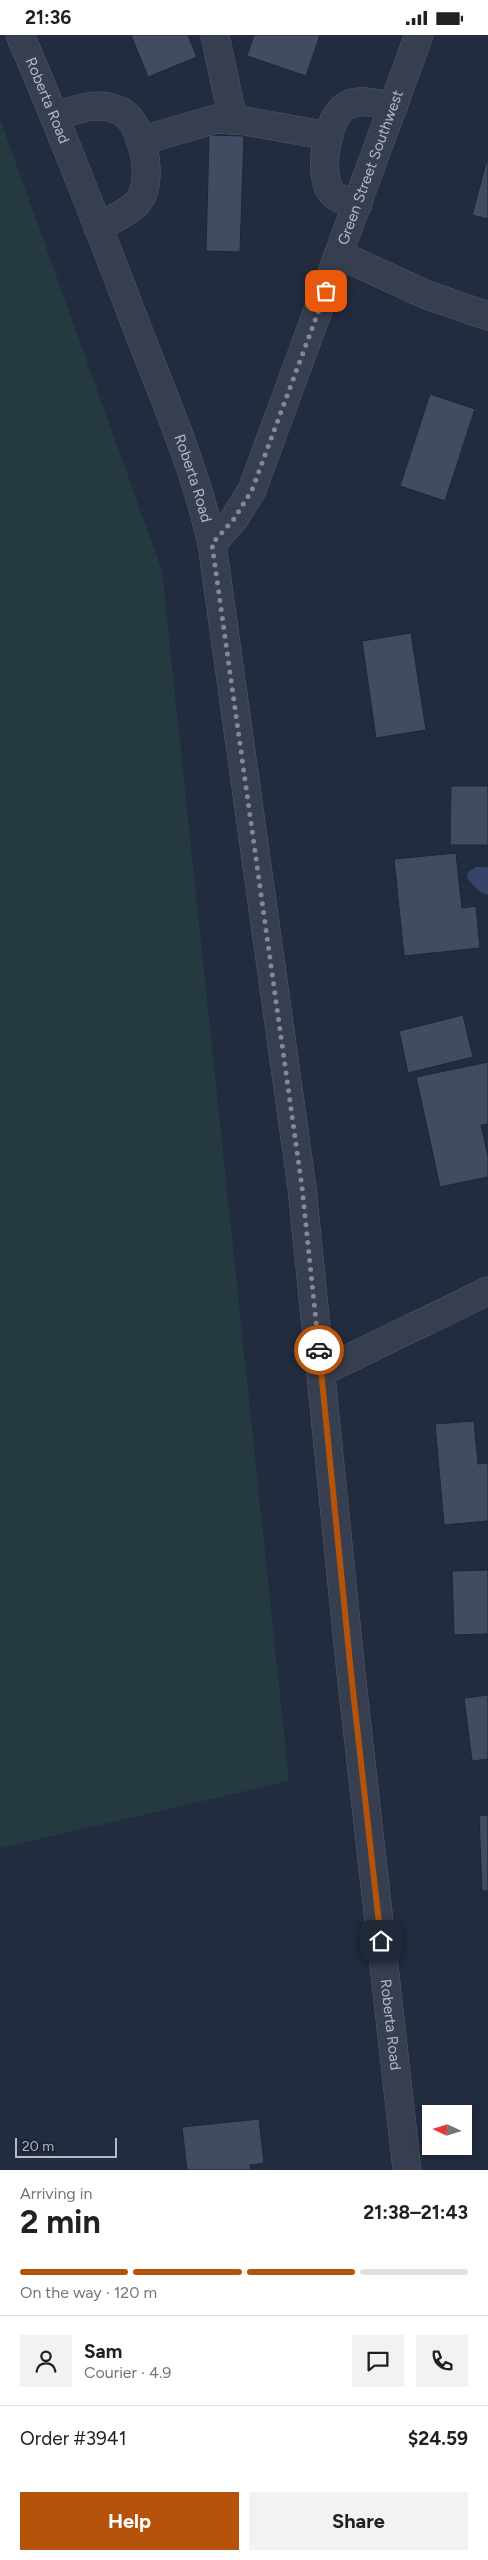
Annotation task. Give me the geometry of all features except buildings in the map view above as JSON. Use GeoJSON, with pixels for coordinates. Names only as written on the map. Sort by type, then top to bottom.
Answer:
{"type":"FeatureCollection","features":[{"type":"Feature","properties":{"kind":"street","name":"Roberta Road"},"geometry":{"type":"LineString","coordinates":[[20,35],[55,116],[98,228],[205,513],[212,544],[302,1187],[351,1673],[407,2170]]}},
{"type":"Feature","properties":{"kind":"street"},"geometry":{"type":"LineString","coordinates":[[215,35],[233,120]]}},
{"type":"Feature","properties":{"kind":"street","name":"Green Street Southwest"},"geometry":{"type":"LineString","coordinates":[[212,544],[234,519],[252,490],[340,255],[419,35]]}},
{"type":"Feature","properties":{"kind":"street"},"geometry":{"type":"LineString","coordinates":[[358,205],[334,195],[327,185],[324,169],[332,123],[341,109],[354,103],[371,102],[393,108]]}},
{"type":"Feature","properties":{"kind":"street"},"geometry":{"type":"LineString","coordinates":[[55,116],[89,107],[107,107],[125,113],[136,128],[147,165],[146,182],[138,203],[98,228]]}},
{"type":"Feature","properties":{"kind":"street"},"geometry":{"type":"LineString","coordinates":[[140,141],[216,119],[233,120],[329,136]]}},
{"type":"Feature","properties":{"kind":"street"},"geometry":{"type":"LineString","coordinates":[[340,255],[427,295],[488,316]]}},
{"type":"Feature","properties":{"kind":"street"},"geometry":{"type":"LineString","coordinates":[[321,1371],[488,1291]]}},
{"type":"Feature","properties":{"kind":"green space"},"geometry":{"type":"Polygon","coordinates":[[[0,119],[162,571],[289,1781],[0,1848],[0,119]]]}},
{"type":"Feature","properties":{"kind":"water"},"geometry":{"type":"Polygon","coordinates":[[[476,867],[488,867],[488,895],[480,892],[467,878],[468,872],[476,867]]]}},
{"type":"Feature","properties":{"kind":"way so far"},"geometry":{"type":"LineString","coordinates":[[319,1350],[302,1187],[212,544],[234,519],[252,490],[326,291]]}},
{"type":"Feature","properties":{"kind":"route"},"geometry":{"type":"LineString","coordinates":[[319,1350],[351,1673],[381,1941]]}}]}
